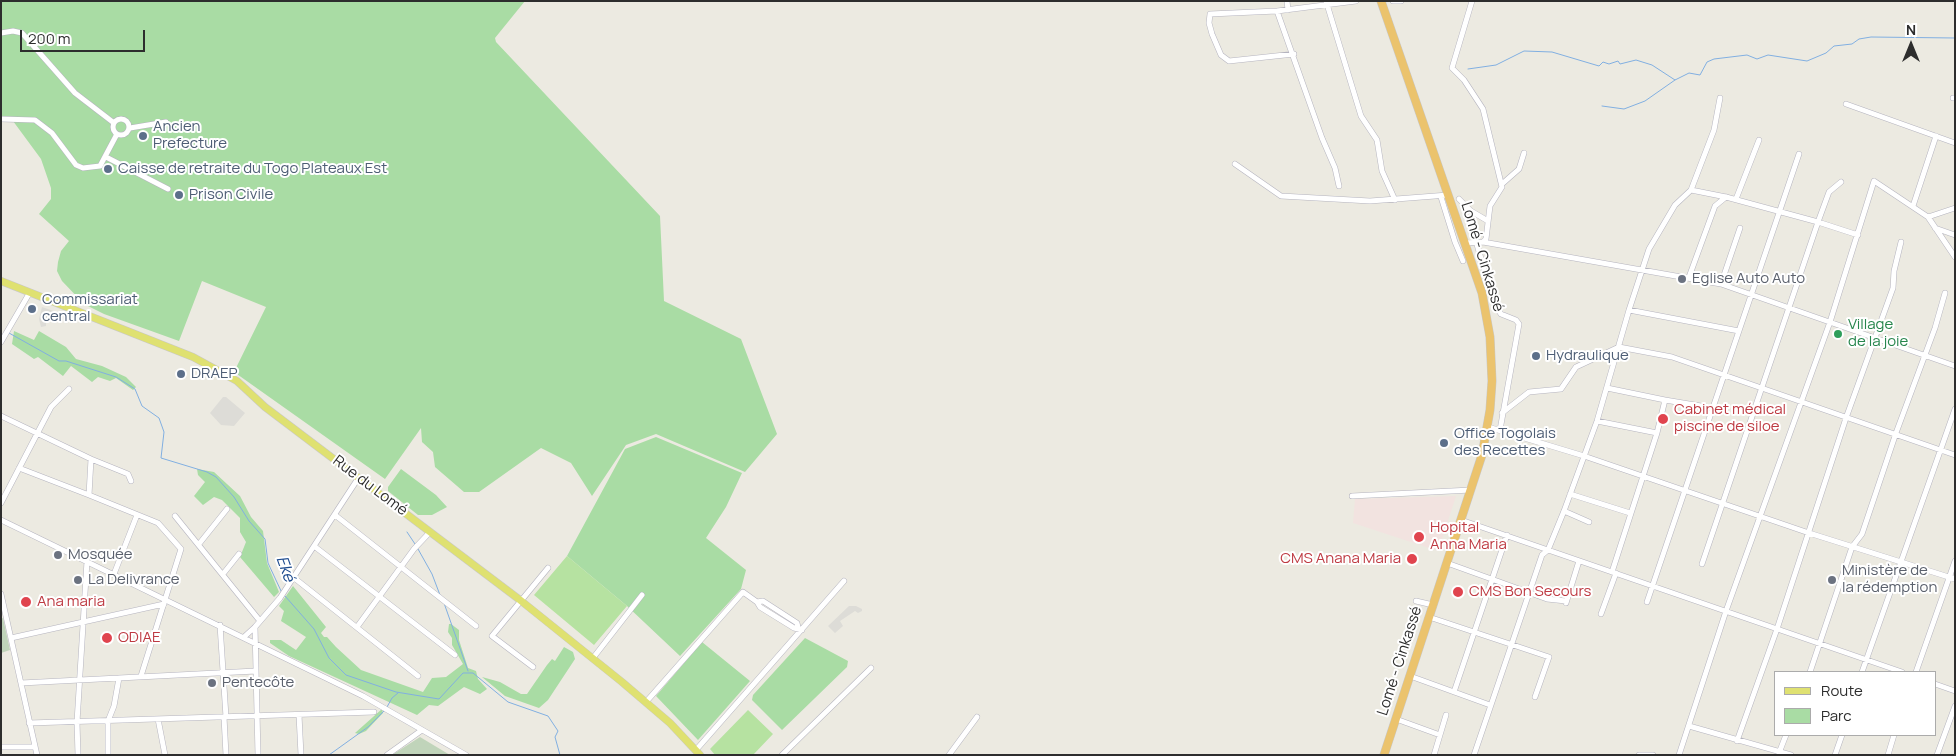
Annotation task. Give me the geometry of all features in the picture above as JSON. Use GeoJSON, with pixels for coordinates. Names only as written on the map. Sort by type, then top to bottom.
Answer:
{"type":"FeatureCollection","features":[{"type":"Feature","properties":{"kind":"highway","name":"Lomé - Cinkassé"},"geometry":{"type":"LineString","coordinates":[[1381,1],[1444,196],[1482,293],[1490,337],[1492,393],[1488,427],[1471,490],[1384,755]]}},
{"type":"Feature","properties":{"kind":"main road","name":"Rue du Lomé"},"geometry":{"type":"LineString","coordinates":[[1,281],[212,366],[237,381],[265,407],[520,600],[593,658],[670,723],[698,752]]}},
{"type":"Feature","properties":{"kind":"street"},"geometry":{"type":"LineString","coordinates":[[1287,1],[1288,10]]}},
{"type":"Feature","properties":{"kind":"street"},"geometry":{"type":"LineString","coordinates":[[1294,54],[1229,61],[1221,55],[1209,22],[1210,14],[1278,11],[1356,1]]}},
{"type":"Feature","properties":{"kind":"street"},"geometry":{"type":"LineString","coordinates":[[1393,1],[1401,1]]}},
{"type":"Feature","properties":{"kind":"street"},"geometry":{"type":"LineString","coordinates":[[1472,1],[1452,70],[1464,80],[1484,109],[1502,184],[1490,206],[1486,239],[1483,242]]}},
{"type":"Feature","properties":{"kind":"street"},"geometry":{"type":"LineString","coordinates":[[1326,4],[1361,116],[1377,140],[1382,171],[1395,200]]}},
{"type":"Feature","properties":{"kind":"street"},"geometry":{"type":"LineString","coordinates":[[1278,11],[1322,138],[1335,168],[1339,186]]}},
{"type":"Feature","properties":{"kind":"street"},"geometry":{"type":"LineString","coordinates":[[1,33],[12,31],[22,33],[75,93],[114,123]]}},
{"type":"Feature","properties":{"kind":"street"},"geometry":{"type":"LineString","coordinates":[[1474,755],[1542,555],[1548,550],[1564,511],[1597,420],[1620,347],[1628,310],[1649,249],[1675,205],[1691,190],[1714,130],[1720,98]]}},
{"type":"Feature","properties":{"kind":"street"},"geometry":{"type":"LineString","coordinates":[[1846,104],[1955,143]]}},
{"type":"Feature","properties":{"kind":"street"},"geometry":{"type":"LineString","coordinates":[[117,134],[113,128],[114,123],[119,118],[129,122],[130,128]]}},
{"type":"Feature","properties":{"kind":"street"},"geometry":{"type":"LineString","coordinates":[[1,119],[35,120],[52,133],[80,167],[96,168],[106,157],[117,134]]}},
{"type":"Feature","properties":{"kind":"street"},"geometry":{"type":"LineString","coordinates":[[117,134],[125,134],[130,128],[166,122]]}},
{"type":"Feature","properties":{"kind":"street"},"geometry":{"type":"LineString","coordinates":[[1913,206],[1936,136]]}},
{"type":"Feature","properties":{"kind":"street"},"geometry":{"type":"LineString","coordinates":[[1736,199],[1759,140]]}},
{"type":"Feature","properties":{"kind":"street"},"geometry":{"type":"LineString","coordinates":[[1502,184],[1519,169],[1524,153]]}},
{"type":"Feature","properties":{"kind":"street"},"geometry":{"type":"LineString","coordinates":[[1647,602],[1799,154]]}},
{"type":"Feature","properties":{"kind":"street"},"geometry":{"type":"LineString","coordinates":[[106,157],[168,189]]}},
{"type":"Feature","properties":{"kind":"street"},"geometry":{"type":"LineString","coordinates":[[1235,164],[1281,196],[1395,200],[1444,196],[1455,242],[1463,261]]}},
{"type":"Feature","properties":{"kind":"street"},"geometry":{"type":"LineString","coordinates":[[1679,755],[1726,611],[1830,322],[1874,181],[1928,217],[1955,257]]}},
{"type":"Feature","properties":{"kind":"street"},"geometry":{"type":"LineString","coordinates":[[1702,564],[1721,503],[1762,389],[1818,222],[1829,192],[1841,182]]}},
{"type":"Feature","properties":{"kind":"street"},"geometry":{"type":"LineString","coordinates":[[1691,190],[1736,199],[1858,235]]}},
{"type":"Feature","properties":{"kind":"street"},"geometry":{"type":"LineString","coordinates":[[1689,277],[1715,206],[1726,197]]}},
{"type":"Feature","properties":{"kind":"street"},"geometry":{"type":"LineString","coordinates":[[1459,199],[1471,211],[1488,221]]}},
{"type":"Feature","properties":{"kind":"street"},"geometry":{"type":"LineString","coordinates":[[1928,217],[1955,208]]}},
{"type":"Feature","properties":{"kind":"street"},"geometry":{"type":"LineString","coordinates":[[1721,284],[1740,228]]}},
{"type":"Feature","properties":{"kind":"street"},"geometry":{"type":"LineString","coordinates":[[1935,228],[1955,235]]}},
{"type":"Feature","properties":{"kind":"street"},"geometry":{"type":"LineString","coordinates":[[1476,241],[1494,304],[1501,314],[1516,320],[1519,324],[1500,430]]}},
{"type":"Feature","properties":{"kind":"street"},"geometry":{"type":"LineString","coordinates":[[1464,243],[1483,242],[1721,284],[1955,366]]}},
{"type":"Feature","properties":{"kind":"street"},"geometry":{"type":"LineString","coordinates":[[1737,741],[1777,629],[1846,418],[1893,288],[1894,271],[1901,242]]}},
{"type":"Feature","properties":{"kind":"street"},"geometry":{"type":"LineString","coordinates":[[1,342],[30,292]]}},
{"type":"Feature","properties":{"kind":"street"},"geometry":{"type":"LineString","coordinates":[[1810,671],[1852,547],[1862,534],[1896,433],[1925,356],[1945,293]]}},
{"type":"Feature","properties":{"kind":"street"},"geometry":{"type":"LineString","coordinates":[[1628,310],[1739,331]]}},
{"type":"Feature","properties":{"kind":"street"},"geometry":{"type":"LineString","coordinates":[[1502,413],[1529,392],[1561,389],[1576,367],[1620,347],[1672,356],[1955,455]]}},
{"type":"Feature","properties":{"kind":"street"},"geometry":{"type":"LineString","coordinates":[[1607,388],[1713,408]]}},
{"type":"Feature","properties":{"kind":"street"},"geometry":{"type":"LineString","coordinates":[[1,503],[51,407],[69,389]]}},
{"type":"Feature","properties":{"kind":"street"},"geometry":{"type":"LineString","coordinates":[[1601,614],[1630,513],[1657,432],[1665,400]]}},
{"type":"Feature","properties":{"kind":"street"},"geometry":{"type":"LineString","coordinates":[[1862,671],[1955,409]]}},
{"type":"Feature","properties":{"kind":"street"},"geometry":{"type":"LineString","coordinates":[[1,416],[91,459],[128,474],[131,481]]}},
{"type":"Feature","properties":{"kind":"street"},"geometry":{"type":"LineString","coordinates":[[1597,420],[1657,432]]}},
{"type":"Feature","properties":{"kind":"street"},"geometry":{"type":"LineString","coordinates":[[1488,427],[1584,456],[1809,533],[1952,578]]}},
{"type":"Feature","properties":{"kind":"street"},"geometry":{"type":"LineString","coordinates":[[89,495],[91,459]]}},
{"type":"Feature","properties":{"kind":"street"},"geometry":{"type":"LineString","coordinates":[[19,468],[158,523],[181,550],[141,676]]}},
{"type":"Feature","properties":{"kind":"street"},"geometry":{"type":"LineString","coordinates":[[244,638],[280,598],[336,515],[359,477]]}},
{"type":"Feature","properties":{"kind":"street"},"geometry":{"type":"LineString","coordinates":[[1352,496],[1471,490]]}},
{"type":"Feature","properties":{"kind":"street"},"geometry":{"type":"LineString","coordinates":[[1570,494],[1630,513]]}},
{"type":"Feature","properties":{"kind":"street"},"geometry":{"type":"LineString","coordinates":[[199,544],[227,509]]}},
{"type":"Feature","properties":{"kind":"street"},"geometry":{"type":"LineString","coordinates":[[1564,511],[1589,522]]}},
{"type":"Feature","properties":{"kind":"street"},"geometry":{"type":"LineString","coordinates":[[114,574],[137,515]]}},
{"type":"Feature","properties":{"kind":"street"},"geometry":{"type":"LineString","coordinates":[[336,515],[476,626]]}},
{"type":"Feature","properties":{"kind":"street"},"geometry":{"type":"LineString","coordinates":[[175,516],[260,621]]}},
{"type":"Feature","properties":{"kind":"street"},"geometry":{"type":"LineString","coordinates":[[1,520],[114,574],[165,602],[220,626],[384,707],[466,755]]}},
{"type":"Feature","properties":{"kind":"street"},"geometry":{"type":"LineString","coordinates":[[1461,520],[1899,671]]}},
{"type":"Feature","properties":{"kind":"street"},"geometry":{"type":"LineString","coordinates":[[357,627],[414,549],[430,532]]}},
{"type":"Feature","properties":{"kind":"street"},"geometry":{"type":"LineString","coordinates":[[1454,692],[1475,634],[1506,535]]}},
{"type":"Feature","properties":{"kind":"street"},"geometry":{"type":"LineString","coordinates":[[314,546],[455,655]]}},
{"type":"Feature","properties":{"kind":"street"},"geometry":{"type":"LineString","coordinates":[[223,574],[239,554]]}},
{"type":"Feature","properties":{"kind":"street"},"geometry":{"type":"LineString","coordinates":[[1446,563],[1557,602],[1566,603],[1579,560]]}},
{"type":"Feature","properties":{"kind":"street"},"geometry":{"type":"LineString","coordinates":[[78,755],[77,722],[87,561]]}},
{"type":"Feature","properties":{"kind":"street"},"geometry":{"type":"LineString","coordinates":[[1916,671],[1952,578],[1955,561]]}},
{"type":"Feature","properties":{"kind":"street"},"geometry":{"type":"LineString","coordinates":[[533,667],[492,636],[548,568]]}},
{"type":"Feature","properties":{"kind":"street"},"geometry":{"type":"LineString","coordinates":[[293,577],[418,676]]}},
{"type":"Feature","properties":{"kind":"street"},"geometry":{"type":"LineString","coordinates":[[698,752],[800,628],[844,581]]}},
{"type":"Feature","properties":{"kind":"street"},"geometry":{"type":"LineString","coordinates":[[646,702],[743,592],[757,602],[763,602],[796,623],[800,628]]}},
{"type":"Feature","properties":{"kind":"street"},"geometry":{"type":"LineString","coordinates":[[1,594],[4,616],[11,638],[36,755]]}},
{"type":"Feature","properties":{"kind":"street"},"geometry":{"type":"LineString","coordinates":[[593,658],[642,595]]}},
{"type":"Feature","properties":{"kind":"street"},"geometry":{"type":"LineString","coordinates":[[1416,601],[1433,605]]}},
{"type":"Feature","properties":{"kind":"street"},"geometry":{"type":"LineString","coordinates":[[11,638],[82,623],[165,602]]}},
{"type":"Feature","properties":{"kind":"street"},"geometry":{"type":"LineString","coordinates":[[1429,618],[1549,657],[1535,697]]}},
{"type":"Feature","properties":{"kind":"street"},"geometry":{"type":"LineString","coordinates":[[220,626],[226,755]]}},
{"type":"Feature","properties":{"kind":"street"},"geometry":{"type":"LineString","coordinates":[[255,627],[258,755]]}},
{"type":"Feature","properties":{"kind":"street"},"geometry":{"type":"LineString","coordinates":[[782,755],[871,668]]}},
{"type":"Feature","properties":{"kind":"street"},"geometry":{"type":"LineString","coordinates":[[21,683],[256,671]]}},
{"type":"Feature","properties":{"kind":"street"},"geometry":{"type":"LineString","coordinates":[[1410,676],[1490,705]]}},
{"type":"Feature","properties":{"kind":"street"},"geometry":{"type":"LineString","coordinates":[[108,755],[108,721],[114,706],[119,678]]}},
{"type":"Feature","properties":{"kind":"street"},"geometry":{"type":"LineString","coordinates":[[1936,684],[1955,690]]}},
{"type":"Feature","properties":{"kind":"street"},"geometry":{"type":"LineString","coordinates":[[1937,755],[1955,706]]}},
{"type":"Feature","properties":{"kind":"street"},"geometry":{"type":"LineString","coordinates":[[29,723],[374,712]]}},
{"type":"Feature","properties":{"kind":"street"},"geometry":{"type":"LineString","coordinates":[[299,715],[301,755]]}},
{"type":"Feature","properties":{"kind":"street"},"geometry":{"type":"LineString","coordinates":[[1434,755],[1446,716]]}},
{"type":"Feature","properties":{"kind":"street"},"geometry":{"type":"LineString","coordinates":[[949,755],[977,717]]}},
{"type":"Feature","properties":{"kind":"street"},"geometry":{"type":"LineString","coordinates":[[158,719],[165,755]]}},
{"type":"Feature","properties":{"kind":"street"},"geometry":{"type":"LineString","coordinates":[[1396,719],[1440,735]]}},
{"type":"Feature","properties":{"kind":"street"},"geometry":{"type":"LineString","coordinates":[[1689,726],[1791,755]]}},
{"type":"Feature","properties":{"kind":"street"},"geometry":{"type":"LineString","coordinates":[[387,755],[422,730]]}},
{"type":"Feature","properties":{"kind":"street"},"geometry":{"type":"LineString","coordinates":[[1779,753],[1786,736]]}},
{"type":"Feature","properties":{"kind":"street"},"geometry":{"type":"LineString","coordinates":[[1835,755],[1842,736]]}},
{"type":"Feature","properties":{"kind":"street"},"geometry":{"type":"LineString","coordinates":[[1888,755],[1894,736]]}},
{"type":"Feature","properties":{"kind":"street"},"geometry":{"type":"LineString","coordinates":[[2,755],[2,748],[35,747]]}},
{"type":"Feature","properties":{"kind":"street"},"geometry":{"type":"LineString","coordinates":[[1639,755],[1653,755]]}},
{"type":"Feature","properties":{"kind":"shaded area"},"geometry":{"type":"Polygon","coordinates":[[[42,307],[65,315],[68,318],[66,323],[56,319],[54,323],[46,319],[46,326],[41,327],[39,319],[42,307]]]}},
{"type":"Feature","properties":{"kind":"shaded area"},"geometry":{"type":"Polygon","coordinates":[[[223,397],[226,397],[245,413],[234,426],[221,425],[210,413],[223,397]]]}},
{"type":"Feature","properties":{"kind":"shaded area","name":"Hopital Anna Maria"},"geometry":{"type":"Polygon","coordinates":[[[1456,496],[1438,551],[1353,523],[1355,499],[1456,496]]]}},
{"type":"Feature","properties":{"kind":"shaded area"},"geometry":{"type":"Polygon","coordinates":[[[849,606],[856,606],[862,609],[862,611],[858,613],[855,611],[840,621],[843,626],[835,633],[828,626],[849,606]]]}},
{"type":"Feature","properties":{"kind":"green space"},"geometry":{"type":"Polygon","coordinates":[[[1,1],[525,1],[495,38],[496,42],[660,216],[664,301],[741,339],[777,434],[745,472],[656,434],[626,445],[592,496],[571,463],[541,448],[479,492],[464,492],[435,467],[433,452],[422,442],[421,428],[385,479],[234,372],[266,307],[202,281],[179,341],[104,314],[84,304],[62,281],[57,271],[58,262],[61,251],[69,241],[39,214],[51,199],[51,188],[41,159],[13,121],[1,117],[1,1]]]}},
{"type":"Feature","properties":{"kind":"green space"},"geometry":{"type":"Polygon","coordinates":[[[14,331],[34,340],[39,331],[66,347],[76,359],[102,366],[126,377],[136,387],[133,390],[116,378],[110,381],[98,377],[92,382],[71,366],[63,376],[38,357],[34,359],[12,344],[14,331]]]}},
{"type":"Feature","properties":{"kind":"green space"},"geometry":{"type":"Polygon","coordinates":[[[656,437],[742,473],[726,507],[706,538],[746,570],[741,589],[680,656],[627,606],[567,556],[625,449],[656,437]]]}},
{"type":"Feature","properties":{"kind":"green space"},"geometry":{"type":"Polygon","coordinates":[[[197,469],[214,472],[240,496],[251,517],[263,531],[267,563],[279,592],[274,597],[240,557],[246,542],[240,532],[240,518],[222,500],[214,497],[203,505],[194,496],[205,482],[198,475],[197,469]]]}},
{"type":"Feature","properties":{"kind":"green space"},"geometry":{"type":"Polygon","coordinates":[[[401,469],[436,495],[447,507],[432,515],[418,515],[388,491],[388,487],[401,469]]]}},
{"type":"Feature","properties":{"kind":"green space"},"geometry":{"type":"Polygon","coordinates":[[[567,556],[627,606],[594,645],[534,595],[567,556]]]}},
{"type":"Feature","properties":{"kind":"green space"},"geometry":{"type":"Polygon","coordinates":[[[293,586],[326,627],[321,633],[324,637],[327,637],[361,670],[423,692],[432,678],[446,677],[463,664],[452,645],[452,638],[448,632],[449,624],[451,624],[459,630],[459,640],[468,668],[476,671],[478,679],[487,689],[480,694],[464,687],[438,706],[429,705],[417,715],[289,656],[270,643],[270,640],[281,640],[296,650],[306,637],[281,621],[284,611],[279,606],[293,586]]]}},
{"type":"Feature","properties":{"kind":"green space"},"geometry":{"type":"Polygon","coordinates":[[[3,618],[10,650],[1,653],[1,619],[3,618]]]}},
{"type":"Feature","properties":{"kind":"green space"},"geometry":{"type":"Polygon","coordinates":[[[805,638],[848,661],[847,667],[782,730],[752,700],[753,695],[805,638]]]}},
{"type":"Feature","properties":{"kind":"green space"},"geometry":{"type":"Polygon","coordinates":[[[702,642],[750,681],[698,740],[656,696],[702,642]]]}},
{"type":"Feature","properties":{"kind":"green space"},"geometry":{"type":"Polygon","coordinates":[[[564,647],[573,652],[575,659],[548,700],[539,708],[505,696],[482,677],[500,682],[521,694],[527,694],[547,665],[552,659],[555,661],[564,647]]]}},
{"type":"Feature","properties":{"kind":"green space"},"geometry":{"type":"Polygon","coordinates":[[[382,709],[383,713],[366,731],[359,734],[355,733],[382,709]]]}},
{"type":"Feature","properties":{"kind":"green space"},"geometry":{"type":"Polygon","coordinates":[[[748,710],[773,734],[753,755],[715,755],[710,749],[748,710]]]}},
{"type":"Feature","properties":{"kind":"green space"},"geometry":{"type":"Polygon","coordinates":[[[420,737],[450,755],[392,755],[420,737]]]}},
{"type":"Feature","properties":{"kind":"waterway"},"geometry":{"type":"LineString","coordinates":[[1468,69],[1496,65],[1524,51],[1552,52],[1599,66],[1603,62],[1609,64],[1618,61],[1620,64],[1636,60],[1652,65],[1675,80],[1689,73],[1700,75],[1707,62],[1714,59],[1747,55],[1757,59],[1768,55],[1807,61],[1826,53],[1834,46],[1852,44],[1859,39],[1871,37],[1955,38]]}},
{"type":"Feature","properties":{"kind":"waterway"},"geometry":{"type":"LineString","coordinates":[[1602,106],[1624,109],[1645,101],[1675,80]]}},
{"type":"Feature","properties":{"kind":"waterway","name":"Eké"},"geometry":{"type":"LineString","coordinates":[[9,333],[59,361],[66,361],[116,377],[135,389],[142,406],[159,418],[164,432],[161,458],[207,472],[216,477],[234,497],[249,521],[265,539],[268,563],[282,593]]}},
{"type":"Feature","properties":{"kind":"waterway"},"geometry":{"type":"LineString","coordinates":[[407,532],[415,544]]}},
{"type":"Feature","properties":{"kind":"waterway"},"geometry":{"type":"LineString","coordinates":[[418,549],[432,574],[440,595]]}},
{"type":"Feature","properties":{"kind":"waterway","name":"Eké"},"geometry":{"type":"LineString","coordinates":[[285,596],[314,629],[329,658],[346,675],[396,692],[439,699],[463,673],[473,673],[508,702],[548,716],[558,731],[555,737],[560,755]]}},
{"type":"Feature","properties":{"kind":"waterway"},"geometry":{"type":"LineString","coordinates":[[444,603],[468,671]]}},
{"type":"Feature","properties":{"kind":"waterway"},"geometry":{"type":"LineString","coordinates":[[387,707],[392,698],[398,693]]}},
{"type":"Feature","properties":{"kind":"waterway"},"geometry":{"type":"LineString","coordinates":[[329,755],[368,727],[385,710]]}},
{"type":"Feature","properties":{"kind":"place","name":"Ancien Prefecture"},"geometry":{"type":"Point","coordinates":[143,136]}},
{"type":"Feature","properties":{"kind":"place","name":"Caisse de retraite du Togo Plateaux Est"},"geometry":{"type":"Point","coordinates":[108,169]}},
{"type":"Feature","properties":{"kind":"place","name":"Prison Civile"},"geometry":{"type":"Point","coordinates":[179,195]}},
{"type":"Feature","properties":{"kind":"place","name":"Eglise Auto Auto"},"geometry":{"type":"Point","coordinates":[1682,279]}},
{"type":"Feature","properties":{"kind":"place","name":"Commissariat central"},"geometry":{"type":"Point","coordinates":[32,309]}},
{"type":"Feature","properties":{"kind":"place","name":"Village de la joie"},"geometry":{"type":"Point","coordinates":[1838,334]}},
{"type":"Feature","properties":{"kind":"place","name":"Hydraulique"},"geometry":{"type":"Point","coordinates":[1536,356]}},
{"type":"Feature","properties":{"kind":"place","name":"DRAEP"},"geometry":{"type":"Point","coordinates":[181,374]}},
{"type":"Feature","properties":{"kind":"place","name":"Cabinet médical piscine de siloe"},"geometry":{"type":"Point","coordinates":[1663,419]}},
{"type":"Feature","properties":{"kind":"place","name":"Office Togolais des Recettes"},"geometry":{"type":"Point","coordinates":[1444,443]}},
{"type":"Feature","properties":{"kind":"place","name":"Hopital Anna Maria"},"geometry":{"type":"Point","coordinates":[1419,537]}},
{"type":"Feature","properties":{"kind":"place","name":"Mosquée"},"geometry":{"type":"Point","coordinates":[58,555]}},
{"type":"Feature","properties":{"kind":"place","name":"CMS Anana Maria"},"geometry":{"type":"Point","coordinates":[1412,559]}},
{"type":"Feature","properties":{"kind":"place","name":"La Delivrance"},"geometry":{"type":"Point","coordinates":[78,580]}},
{"type":"Feature","properties":{"kind":"place","name":"Ministère de la rédemption"},"geometry":{"type":"Point","coordinates":[1832,580]}},
{"type":"Feature","properties":{"kind":"place","name":"CMS Bon Secours"},"geometry":{"type":"Point","coordinates":[1458,592]}},
{"type":"Feature","properties":{"kind":"place","name":"Ana maria"},"geometry":{"type":"Point","coordinates":[26,602]}},
{"type":"Feature","properties":{"kind":"place","name":"ODIAE"},"geometry":{"type":"Point","coordinates":[107,638]}},
{"type":"Feature","properties":{"kind":"place","name":"Pentecôte"},"geometry":{"type":"Point","coordinates":[212,683]}}]}
